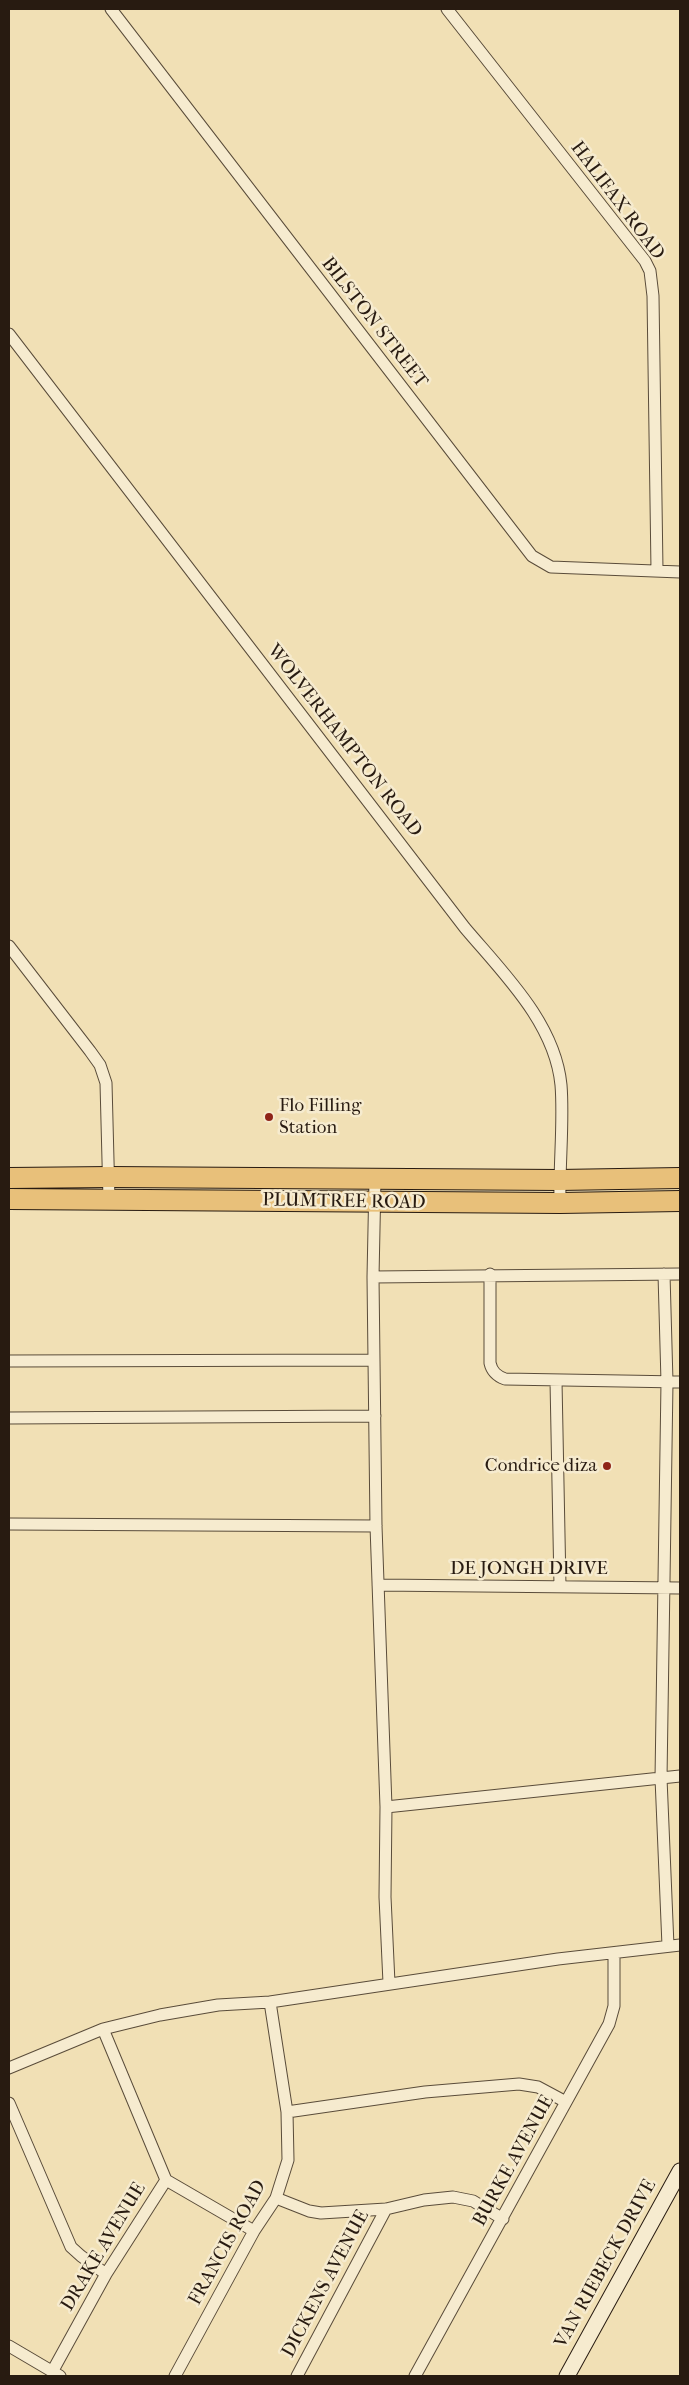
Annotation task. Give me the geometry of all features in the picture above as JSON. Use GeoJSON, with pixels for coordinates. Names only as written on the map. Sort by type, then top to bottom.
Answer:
{"type":"FeatureCollection","features":[{"type":"Feature","properties":{"kind":"highway","name":"PLUMTREE ROAD"},"geometry":{"type":"LineString","coordinates":[[9,1178],[559,1180],[680,1178]]}},
{"type":"Feature","properties":{"kind":"highway","name":"PLUMTREE ROAD"},"geometry":{"type":"LineString","coordinates":[[9,1200],[110,1199],[560,1203],[680,1200]]}},
{"type":"Feature","properties":{"kind":"street","name":"BILSTON STREET"},"geometry":{"type":"LineString","coordinates":[[111,9],[532,556],[551,567],[680,572]]}},
{"type":"Feature","properties":{"kind":"street","name":"HALIFAX ROAD"},"geometry":{"type":"LineString","coordinates":[[447,9],[645,261],[650,272],[653,296],[657,570]]}},
{"type":"Feature","properties":{"kind":"street","name":"WOLVERHAMPTON ROAD"},"geometry":{"type":"LineString","coordinates":[[9,334],[465,928],[529,1007],[548,1039],[557,1062],[561,1085],[560,1203]]}},
{"type":"Feature","properties":{"kind":"street"},"geometry":{"type":"LineString","coordinates":[[9,946],[90,1051],[104,1074],[106,1083],[110,1199]]}},
{"type":"Feature","properties":{"kind":"street"},"geometry":{"type":"LineString","coordinates":[[376,1180],[374,1277],[376,1526],[386,1807],[385,1897],[389,1983]]}},
{"type":"Feature","properties":{"kind":"street"},"geometry":{"type":"LineString","coordinates":[[374,1277],[490,1274],[680,1274]]}},
{"type":"Feature","properties":{"kind":"street"},"geometry":{"type":"LineString","coordinates":[[490,1274],[491,1369],[505,1379],[556,1382],[680,1382]]}},
{"type":"Feature","properties":{"kind":"street"},"geometry":{"type":"LineString","coordinates":[[664,1274],[667,1382],[661,1778],[668,1946]]}},
{"type":"Feature","properties":{"kind":"street"},"geometry":{"type":"LineString","coordinates":[[9,1361],[374,1360]]}},
{"type":"Feature","properties":{"kind":"street"},"geometry":{"type":"LineString","coordinates":[[556,1382],[560,1586]]}},
{"type":"Feature","properties":{"kind":"street"},"geometry":{"type":"LineString","coordinates":[[9,1418],[375,1416]]}},
{"type":"Feature","properties":{"kind":"street"},"geometry":{"type":"LineString","coordinates":[[9,1524],[376,1526]]}},
{"type":"Feature","properties":{"kind":"street","name":"DE JONGH DRIVE"},"geometry":{"type":"LineString","coordinates":[[378,1585],[680,1588]]}},
{"type":"Feature","properties":{"kind":"street"},"geometry":{"type":"LineString","coordinates":[[386,1807],[680,1776]]}},
{"type":"Feature","properties":{"kind":"street"},"geometry":{"type":"LineString","coordinates":[[9,2068],[103,2029],[135,2020],[218,2005],[270,2002],[548,1960],[680,1945]]}},
{"type":"Feature","properties":{"kind":"street","name":"BURKE AVENUE"},"geometry":{"type":"LineString","coordinates":[[415,2376],[609,2024],[612,2014],[614,1954]]}},
{"type":"Feature","properties":{"kind":"street","name":"FRANCIS ROAD"},"geometry":{"type":"LineString","coordinates":[[176,2376],[254,2231],[276,2198],[288,2160],[287,2112],[270,2002]]}},
{"type":"Feature","properties":{"kind":"street","name":"DRAKE AVENUE"},"geometry":{"type":"LineString","coordinates":[[56,2374],[106,2274],[166,2180],[103,2029]]}},
{"type":"Feature","properties":{"kind":"street"},"geometry":{"type":"LineString","coordinates":[[287,2112],[425,2092],[519,2084],[538,2087],[566,2102]]}},
{"type":"Feature","properties":{"kind":"street"},"geometry":{"type":"LineString","coordinates":[[9,2102],[71,2247],[106,2274]]}},
{"type":"Feature","properties":{"kind":"street","name":"VAN RIEBECK DRIVE"},"geometry":{"type":"LineString","coordinates":[[567,2376],[680,2171]]}},
{"type":"Feature","properties":{"kind":"street"},"geometry":{"type":"LineString","coordinates":[[166,2180],[254,2231]]}},
{"type":"Feature","properties":{"kind":"street"},"geometry":{"type":"LineString","coordinates":[[276,2198],[309,2212],[321,2214],[386,2209],[424,2200],[453,2197],[473,2201],[503,2219]]}},
{"type":"Feature","properties":{"kind":"street","name":"DICKENS AVENUE"},"geometry":{"type":"LineString","coordinates":[[298,2376],[386,2209]]}},
{"type":"Feature","properties":{"kind":"street"},"geometry":{"type":"LineString","coordinates":[[9,2346],[56,2374]]}},
{"type":"Feature","properties":{"kind":"place","name":"Flo Filling Station"},"geometry":{"type":"Point","coordinates":[269,1117]}},
{"type":"Feature","properties":{"kind":"place","name":"Condrice diza"},"geometry":{"type":"Point","coordinates":[607,1466]}}]}
